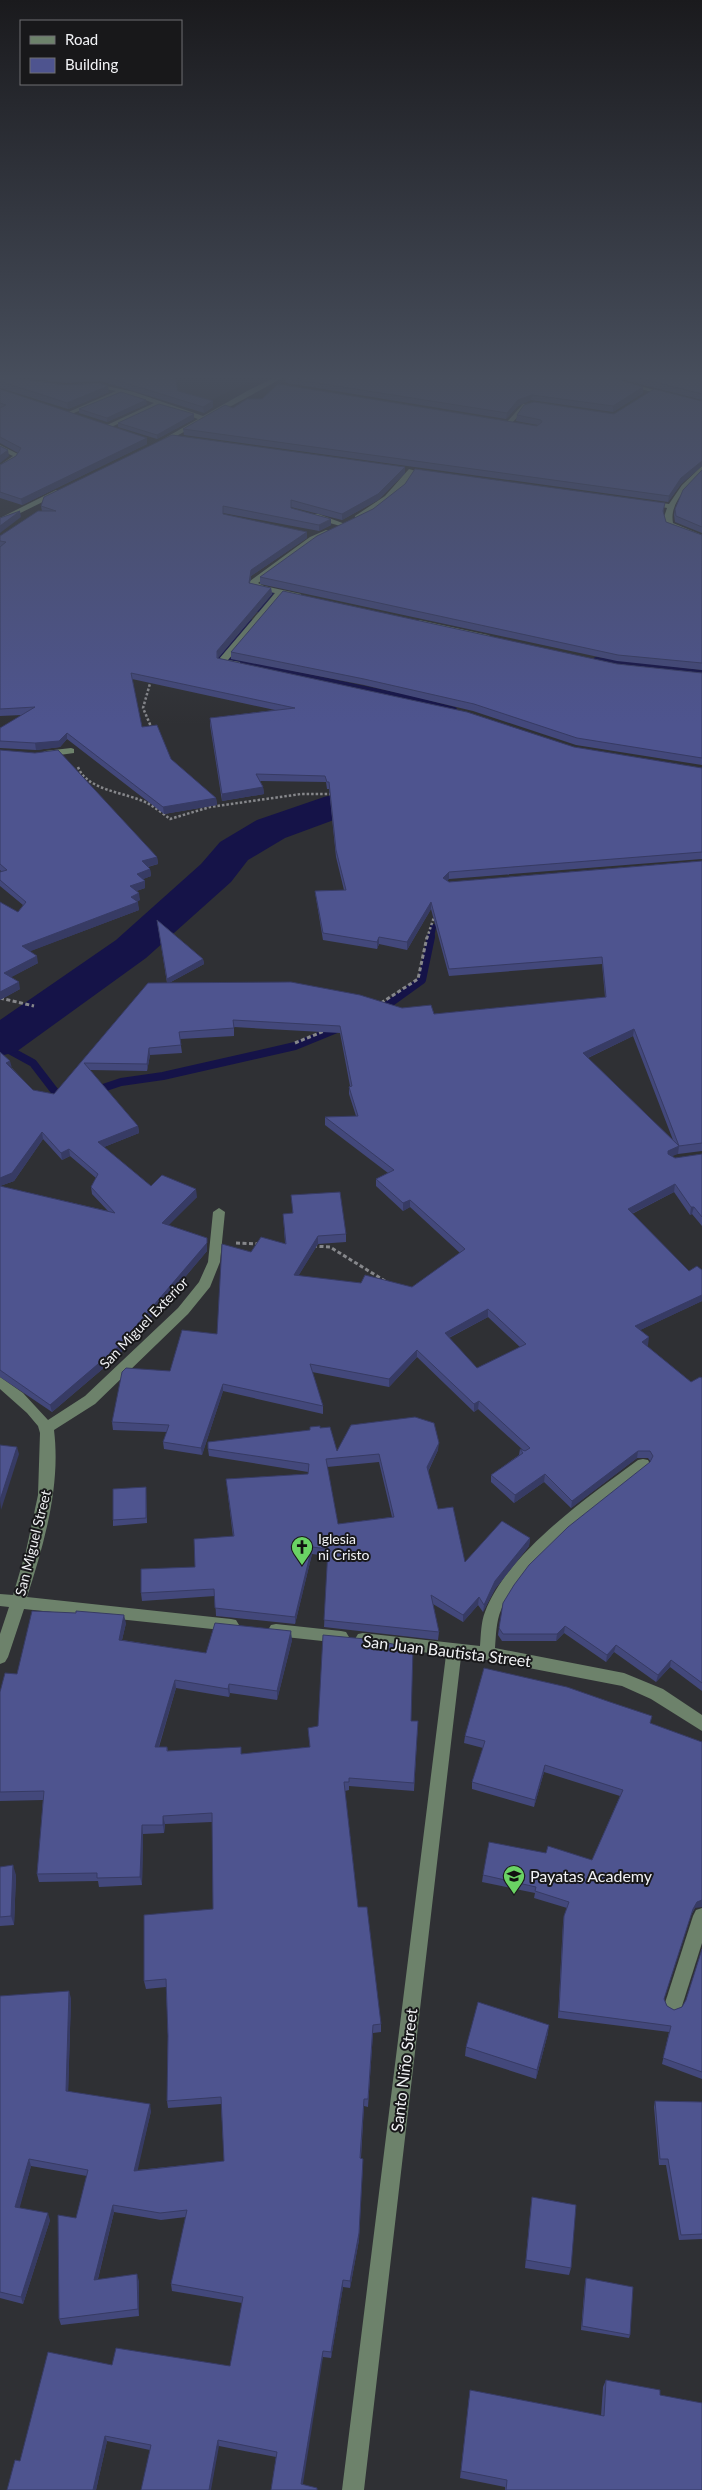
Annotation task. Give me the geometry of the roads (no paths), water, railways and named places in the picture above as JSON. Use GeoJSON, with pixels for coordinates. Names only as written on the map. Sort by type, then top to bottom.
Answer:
{"type":"FeatureCollection","features":[{"type":"Feature","properties":{"kind":"street"},"geometry":{"type":"LineString","coordinates":[[0,521],[58,492]]}},
{"type":"Feature","properties":{"kind":"street"},"geometry":{"type":"LineString","coordinates":[[308,598],[256,587],[253,583],[320,536],[369,512],[394,492]]}},
{"type":"Feature","properties":{"kind":"street"},"geometry":{"type":"LineString","coordinates":[[682,492],[670,506],[667,517],[669,524],[702,538]]}},
{"type":"Feature","properties":{"kind":"street"},"geometry":{"type":"LineString","coordinates":[[34,514],[40,505],[37,502]]}},
{"type":"Feature","properties":{"kind":"street"},"geometry":{"type":"LineString","coordinates":[[642,502],[670,506]]}},
{"type":"Feature","properties":{"kind":"street"},"geometry":{"type":"LineString","coordinates":[[303,513],[344,524]]}},
{"type":"Feature","properties":{"kind":"street"},"geometry":{"type":"LineString","coordinates":[[310,534],[320,536]]}},
{"type":"Feature","properties":{"kind":"street"},"geometry":{"type":"LineString","coordinates":[[248,666],[222,661],[279,593]]}},
{"type":"Feature","properties":{"kind":"street"},"geometry":{"type":"LineString","coordinates":[[413,620],[498,639]]}},
{"type":"Feature","properties":{"kind":"street"},"geometry":{"type":"LineString","coordinates":[[36,755],[71,751]]}},
{"type":"Feature","properties":{"kind":"street","name":"San Miguel Exterior"},"geometry":{"type":"LineString","coordinates":[[46,1428],[90,1400],[183,1311],[205,1284],[214,1262],[218,1242],[219,1212]]}},
{"type":"Feature","properties":{"kind":"street"},"geometry":{"type":"LineString","coordinates":[[0,1382],[19,1396],[46,1428]]}},
{"type":"Feature","properties":{"kind":"street","name":"San Miguel Street"},"geometry":{"type":"LineString","coordinates":[[0,1657],[18,1603],[44,1508],[49,1466],[46,1428]]}},
{"type":"Feature","properties":{"kind":"street"},"geometry":{"type":"LineString","coordinates":[[487,1653],[492,1612],[505,1585],[598,1496],[642,1464]]}},
{"type":"Feature","properties":{"kind":"street"},"geometry":{"type":"LineString","coordinates":[[0,1600],[242,1627]]}},
{"type":"Feature","properties":{"kind":"street","name":"San Juan Bautista Street"},"geometry":{"type":"LineString","coordinates":[[262,1629],[487,1653],[624,1680],[657,1694],[702,1724]]}},
{"type":"Feature","properties":{"kind":"street","name":"Santo Niño Street"},"geometry":{"type":"LineString","coordinates":[[353,2490],[454,1650]]}},
{"type":"Feature","properties":{"kind":"street"},"geometry":{"type":"LineString","coordinates":[[673,2006],[702,1916]]}},
{"type":"Feature","properties":{"kind":"waterway"},"geometry":{"type":"LineString","coordinates":[[259,610],[272,592]]}},
{"type":"Feature","properties":{"kind":"waterway"},"geometry":{"type":"LineString","coordinates":[[219,658],[215,657],[229,648],[250,623]]}},
{"type":"Feature","properties":{"kind":"waterway"},"geometry":{"type":"LineString","coordinates":[[228,660],[408,698],[454,710]]}},
{"type":"Feature","properties":{"kind":"waterway"},"geometry":{"type":"LineString","coordinates":[[596,660],[702,673]]}},
{"type":"Feature","properties":{"kind":"waterway"},"geometry":{"type":"LineString","coordinates":[[0,1042],[131,949],[216,873],[234,851],[271,829],[338,805],[394,792]]}},
{"type":"Feature","properties":{"kind":"waterway"},"geometry":{"type":"LineString","coordinates":[[431,938],[433,927]]}},
{"type":"Feature","properties":{"kind":"waterway"},"geometry":{"type":"LineString","coordinates":[[379,1011],[422,980],[431,937]]}},
{"type":"Feature","properties":{"kind":"waterway"},"geometry":{"type":"LineString","coordinates":[[94,1091],[121,1082],[163,1076],[295,1046],[339,1028]]}},
{"type":"Feature","properties":{"kind":"waterway"},"geometry":{"type":"LineString","coordinates":[[0,1045],[33,1063],[56,1093],[64,1094]]}},
{"type":"Feature","properties":{"kind":"place","name":"Iglesia ni Cristo"},"geometry":{"type":"Point","coordinates":[302,1566]}},
{"type":"Feature","properties":{"kind":"place","name":"Payatas Academy"},"geometry":{"type":"Point","coordinates":[514,1895]}}]}
